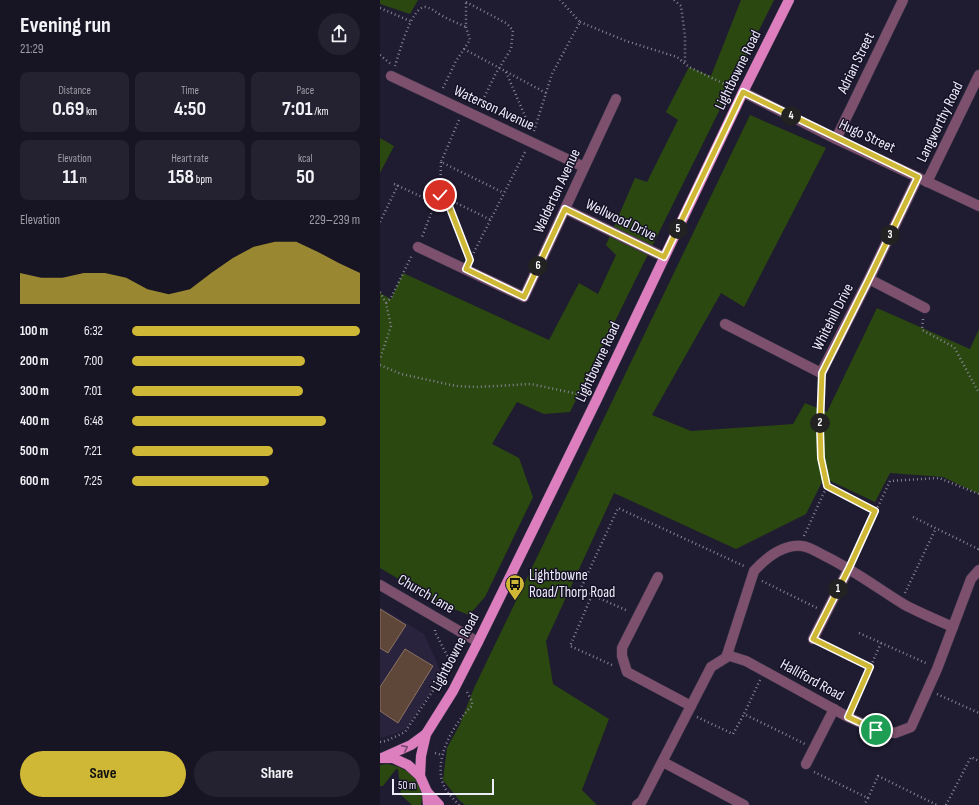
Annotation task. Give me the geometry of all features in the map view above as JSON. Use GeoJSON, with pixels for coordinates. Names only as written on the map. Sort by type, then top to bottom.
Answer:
{"type":"FeatureCollection","features":[{"type":"Feature","properties":{"kind":"main road","name":"Lightbowne Road"},"geometry":{"type":"LineString","coordinates":[[420,776],[421,756],[426,734],[453,691],[478,642],[597,399],[743,92],[789,0]]}},
{"type":"Feature","properties":{"kind":"main road","name":"Lightbowne Road"},"geometry":{"type":"LineString","coordinates":[[381,758],[411,745],[426,734]]}},
{"type":"Feature","properties":{"kind":"main road"},"geometry":{"type":"LineString","coordinates":[[381,758],[393,758],[408,764],[420,776],[427,792],[439,805]]}},
{"type":"Feature","properties":{"kind":"main road"},"geometry":{"type":"LineString","coordinates":[[427,792],[428,805]]}},
{"type":"Feature","properties":{"kind":"street","name":"Adrian Street"},"geometry":{"type":"LineString","coordinates":[[836,139],[903,0]]}},
{"type":"Feature","properties":{"kind":"street","name":"Langworthy Road"},"geometry":{"type":"LineString","coordinates":[[923,179],[979,75]]}},
{"type":"Feature","properties":{"kind":"street","name":"Waterson Avenue"},"geometry":{"type":"LineString","coordinates":[[391,76],[584,167]]}},
{"type":"Feature","properties":{"kind":"street","name":"Hugo Street"},"geometry":{"type":"LineString","coordinates":[[743,92],[836,139],[979,206]]}},
{"type":"Feature","properties":{"kind":"street","name":"Walderton Avenue"},"geometry":{"type":"LineString","coordinates":[[468,265],[524,297],[616,99]]}},
{"type":"Feature","properties":{"kind":"street","name":"Whitehill Drive"},"geometry":{"type":"LineString","coordinates":[[725,324],[822,373],[869,279],[923,179]]}},
{"type":"Feature","properties":{"kind":"street","name":"Wellwood Drive"},"geometry":{"type":"LineString","coordinates":[[565,209],[664,257]]}},
{"type":"Feature","properties":{"kind":"street"},"geometry":{"type":"LineString","coordinates":[[418,247],[468,265]]}},
{"type":"Feature","properties":{"kind":"street"},"geometry":{"type":"LineString","coordinates":[[869,279],[925,308]]}},
{"type":"Feature","properties":{"kind":"street"},"geometry":{"type":"LineString","coordinates":[[637,805],[642,801],[711,667],[727,657],[754,573],[763,561],[776,552],[800,546],[807,547],[849,568],[906,605],[953,627]]}},
{"type":"Feature","properties":{"kind":"street"},"geometry":{"type":"LineString","coordinates":[[813,639],[849,568]]}},
{"type":"Feature","properties":{"kind":"street","name":"Halliford Road"},"geometry":{"type":"LineString","coordinates":[[727,655],[764,671],[848,717],[876,730],[895,733],[911,727],[937,669],[972,579],[979,570]]}},
{"type":"Feature","properties":{"kind":"street"},"geometry":{"type":"LineString","coordinates":[[658,577],[622,648],[622,656],[627,672],[690,709]]}},
{"type":"Feature","properties":{"kind":"street","name":"Church Lane"},"geometry":{"type":"LineString","coordinates":[[380,584],[478,642]]}},
{"type":"Feature","properties":{"kind":"street"},"geometry":{"type":"LineString","coordinates":[[806,764],[834,709]]}},
{"type":"Feature","properties":{"kind":"street"},"geometry":{"type":"LineString","coordinates":[[662,762],[744,805]]}},
{"type":"Feature","properties":{"kind":"path"},"geometry":{"type":"LineString","coordinates":[[560,0],[580,22],[626,41],[677,57],[685,62],[689,67],[743,92]]}},
{"type":"Feature","properties":{"kind":"path"},"geometry":{"type":"LineString","coordinates":[[674,0],[681,6],[685,36],[685,62]]}},
{"type":"Feature","properties":{"kind":"path"},"geometry":{"type":"LineString","coordinates":[[439,99],[456,61],[470,40],[466,27],[466,1],[506,23],[513,30],[511,49],[499,68],[476,116]]}},
{"type":"Feature","properties":{"kind":"path"},"geometry":{"type":"LineString","coordinates":[[380,55],[395,68],[410,21],[423,7],[434,9],[441,15],[466,27]]}},
{"type":"Feature","properties":{"kind":"path"},"geometry":{"type":"LineString","coordinates":[[380,8],[410,21]]}},
{"type":"Feature","properties":{"kind":"path"},"geometry":{"type":"LineString","coordinates":[[506,71],[533,134],[552,74],[580,22]]}},
{"type":"Feature","properties":{"kind":"path"},"geometry":{"type":"LineString","coordinates":[[464,49],[546,93]]}},
{"type":"Feature","properties":{"kind":"path"},"geometry":{"type":"LineString","coordinates":[[386,303],[391,298],[410,256],[418,247],[435,203],[440,195],[441,162],[464,110]]}},
{"type":"Feature","properties":{"kind":"path"},"geometry":{"type":"LineString","coordinates":[[468,265],[530,142]]}},
{"type":"Feature","properties":{"kind":"path"},"geometry":{"type":"LineString","coordinates":[[441,162],[504,193]]}},
{"type":"Feature","properties":{"kind":"path"},"geometry":{"type":"LineString","coordinates":[[380,222],[396,185],[435,203]]}},
{"type":"Feature","properties":{"kind":"path"},"geometry":{"type":"LineString","coordinates":[[440,195],[490,220]]}},
{"type":"Feature","properties":{"kind":"path"},"geometry":{"type":"LineString","coordinates":[[446,198],[468,265]]}},
{"type":"Feature","properties":{"kind":"path"},"geometry":{"type":"LineString","coordinates":[[380,292],[386,303],[391,326],[380,359]]}},
{"type":"Feature","properties":{"kind":"path"},"geometry":{"type":"LineString","coordinates":[[925,308],[922,330],[954,347],[979,393]]}},
{"type":"Feature","properties":{"kind":"path"},"geometry":{"type":"LineString","coordinates":[[380,364],[401,374],[456,386],[478,387],[531,384],[597,399]]}},
{"type":"Feature","properties":{"kind":"path"},"geometry":{"type":"LineString","coordinates":[[800,546],[827,486],[821,458],[820,427],[822,373]]}},
{"type":"Feature","properties":{"kind":"path"},"geometry":{"type":"LineString","coordinates":[[849,568],[890,481],[939,478],[979,494]]}},
{"type":"Feature","properties":{"kind":"path"},"geometry":{"type":"LineString","coordinates":[[827,486],[875,511]]}},
{"type":"Feature","properties":{"kind":"path"},"geometry":{"type":"LineString","coordinates":[[638,616],[592,595],[581,588],[618,508],[754,573],[826,612]]}},
{"type":"Feature","properties":{"kind":"path"},"geometry":{"type":"LineString","coordinates":[[913,517],[978,549],[979,547]]}},
{"type":"Feature","properties":{"kind":"path"},"geometry":{"type":"LineString","coordinates":[[904,594],[936,528]]}},
{"type":"Feature","properties":{"kind":"path"},"geometry":{"type":"LineString","coordinates":[[592,595],[570,646],[627,672]]}},
{"type":"Feature","properties":{"kind":"path"},"geometry":{"type":"LineString","coordinates":[[380,742],[386,741],[405,732],[452,665],[435,632]]}},
{"type":"Feature","properties":{"kind":"path"},"geometry":{"type":"LineString","coordinates":[[859,633],[937,669]]}},
{"type":"Feature","properties":{"kind":"path"},"geometry":{"type":"LineString","coordinates":[[813,639],[870,667]]}},
{"type":"Feature","properties":{"kind":"path"},"geometry":{"type":"LineString","coordinates":[[848,717],[881,643]]}},
{"type":"Feature","properties":{"kind":"path"},"geometry":{"type":"LineString","coordinates":[[690,709],[734,734],[764,671]]}},
{"type":"Feature","properties":{"kind":"path"},"geometry":{"type":"LineString","coordinates":[[928,690],[979,713]]}},
{"type":"Feature","properties":{"kind":"path"},"geometry":{"type":"LineString","coordinates":[[459,805],[444,786],[441,777],[442,755],[448,740],[461,717],[472,706],[472,701],[468,694]]}},
{"type":"Feature","properties":{"kind":"path"},"geometry":{"type":"LineString","coordinates":[[744,714],[814,749]]}},
{"type":"Feature","properties":{"kind":"path"},"geometry":{"type":"LineString","coordinates":[[435,753],[442,755]]}},
{"type":"Feature","properties":{"kind":"path"},"geometry":{"type":"LineString","coordinates":[[946,805],[971,757],[979,760]]}},
{"type":"Feature","properties":{"kind":"path"},"geometry":{"type":"LineString","coordinates":[[806,764],[805,768],[868,798]]}},
{"type":"Feature","properties":{"kind":"path"},"geometry":{"type":"LineString","coordinates":[[864,805],[878,776],[938,805]]}},
{"type":"Feature","properties":{"kind":"shaded area"},"geometry":{"type":"Polygon","coordinates":[[[380,607],[424,634],[442,674],[407,728],[392,735],[380,738],[380,607]]]}},
{"type":"Feature","properties":{"kind":"green space"},"geometry":{"type":"Polygon","coordinates":[[[380,0],[418,0],[410,14],[380,4],[380,0]]]}},
{"type":"Feature","properties":{"kind":"green space"},"geometry":{"type":"Polygon","coordinates":[[[741,0],[774,0],[570,412],[544,414],[517,402],[492,444],[519,458],[533,497],[485,597],[469,615],[441,604],[380,568],[380,293],[391,299],[403,273],[549,340],[579,283],[598,294],[616,255],[606,245],[635,178],[647,182],[678,120],[666,112],[689,67],[711,76],[741,0]]]}},
{"type":"Feature","properties":{"kind":"green space"},"geometry":{"type":"Polygon","coordinates":[[[750,115],[826,148],[744,307],[721,293],[652,415],[691,431],[793,424],[805,403],[827,412],[877,308],[970,349],[979,329],[979,494],[943,477],[890,473],[875,502],[824,478],[806,514],[736,549],[614,493],[546,641],[553,684],[609,719],[582,790],[597,805],[465,805],[459,800],[443,780],[447,748],[460,724],[474,688],[750,115]]]}},
{"type":"Feature","properties":{"kind":"green space"},"geometry":{"type":"Polygon","coordinates":[[[380,138],[394,146],[380,173],[380,138]]]}},
{"type":"Feature","properties":{"kind":"green space"},"geometry":{"type":"Polygon","coordinates":[[[387,764],[402,768],[414,777],[421,789],[421,805],[412,805],[401,795],[398,769],[396,769],[383,786],[380,786],[380,765],[387,764]]]}},
{"type":"Feature","properties":{"kind":"building"},"geometry":{"type":"Polygon","coordinates":[[[380,609],[406,625],[388,653],[380,648],[380,609]]]}},
{"type":"Feature","properties":{"kind":"building"},"geometry":{"type":"Polygon","coordinates":[[[405,649],[433,666],[398,723],[380,711],[380,687],[405,649]]]}},
{"type":"Feature","properties":{"kind":"place","name":"Lightbowne Road/Thorp Road"},"geometry":{"type":"Point","coordinates":[515,601]}},
{"type":"Feature","properties":{"kind":"route"},"geometry":{"type":"LineString","coordinates":[[440,195],[446,198],[470,260],[466,269],[524,297],[565,209],[664,257],[743,92],[836,139],[918,177],[822,373],[820,427],[821,458],[827,486],[875,511],[849,568],[813,639],[870,667],[848,717],[876,730]]}}]}
